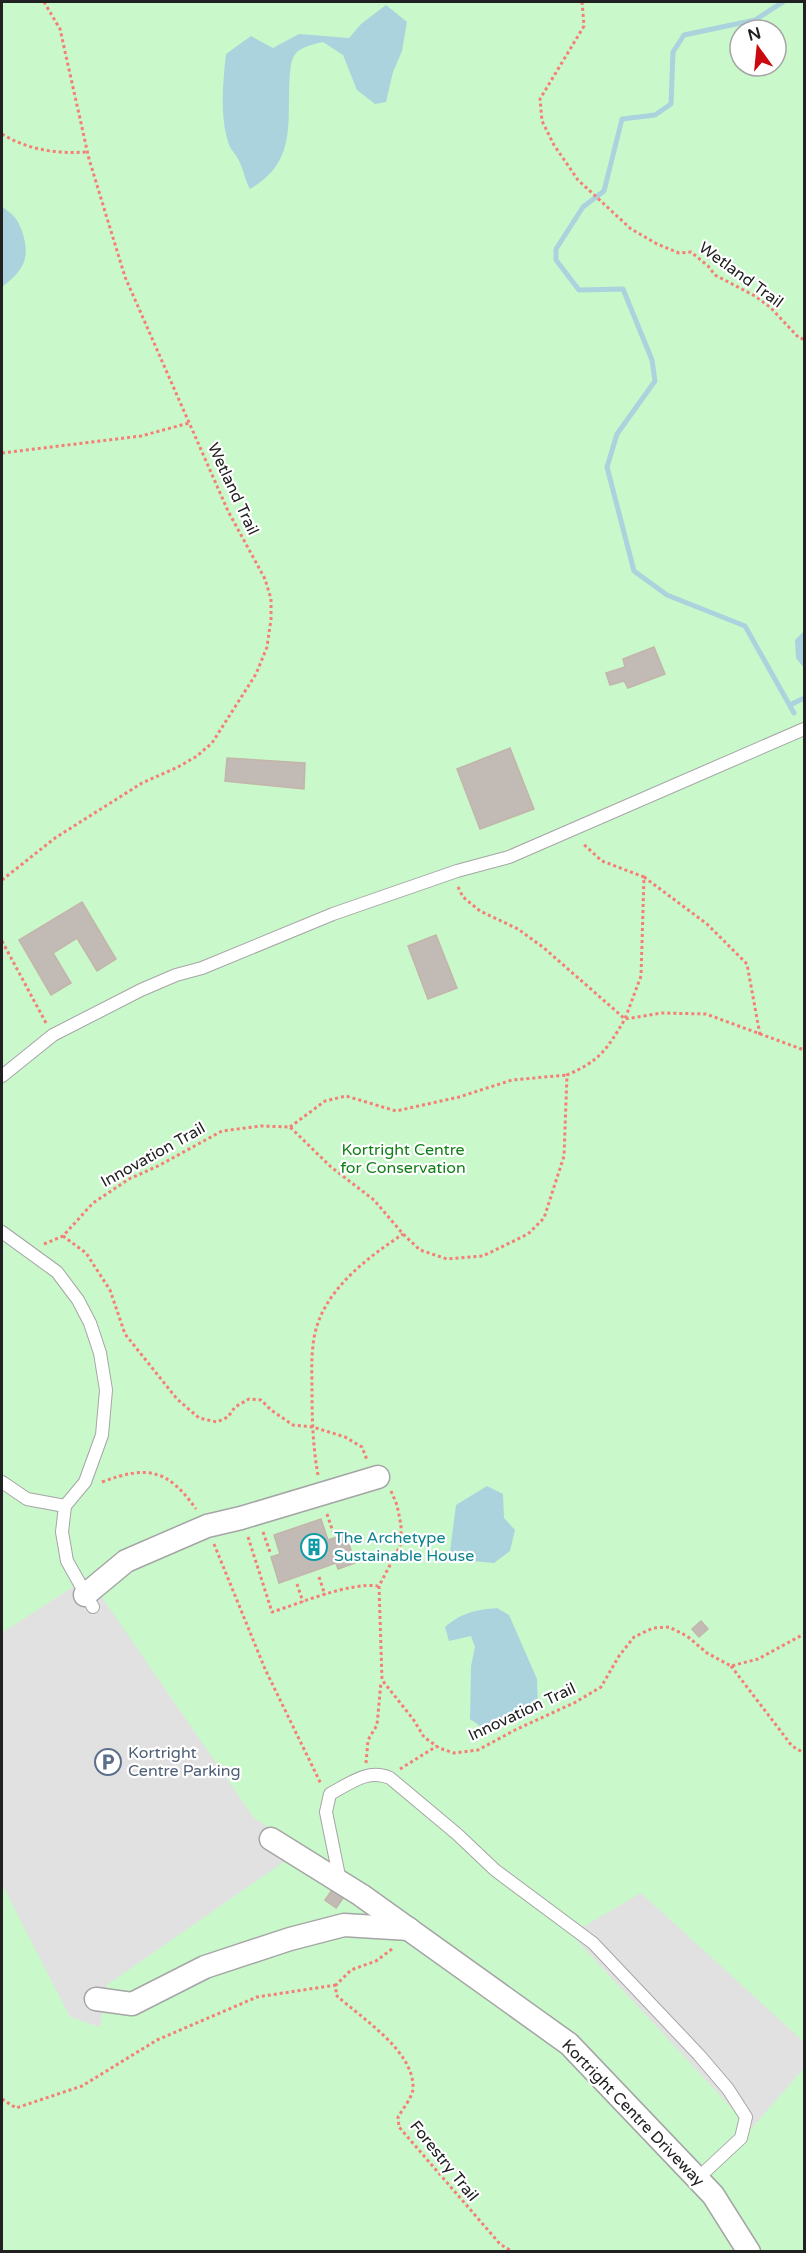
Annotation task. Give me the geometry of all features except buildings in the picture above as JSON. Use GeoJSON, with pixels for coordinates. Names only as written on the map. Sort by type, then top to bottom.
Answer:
{"type":"FeatureCollection","features":[{"type":"Feature","properties":{"kind":"street"},"geometry":{"type":"LineString","coordinates":[[89,1601],[126,1561],[207,1526],[378,1477]]}},
{"type":"Feature","properties":{"kind":"street","name":"Kortright Centre Driveway"},"geometry":{"type":"LineString","coordinates":[[271,1839],[416,1933],[569,2044],[712,2195],[749,2252]]}},
{"type":"Feature","properties":{"kind":"street"},"geometry":{"type":"LineString","coordinates":[[96,1998],[132,2004],[205,1967],[344,1924],[416,1933]]}},
{"type":"Feature","properties":{"kind":"lane"},"geometry":{"type":"LineString","coordinates":[[2,1076],[53,1035],[141,990],[176,975],[202,968],[333,914],[457,871],[509,858],[804,729]]}},
{"type":"Feature","properties":{"kind":"lane"},"geometry":{"type":"LineString","coordinates":[[2,1232],[57,1272],[90,1323],[100,1353],[106,1390],[102,1435],[85,1482],[65,1506],[62,1532],[67,1561],[89,1601]]}},
{"type":"Feature","properties":{"kind":"lane"},"geometry":{"type":"LineString","coordinates":[[2,1482],[27,1499],[65,1506]]}},
{"type":"Feature","properties":{"kind":"lane"},"geometry":{"type":"LineString","coordinates":[[340,1882],[326,1812],[330,1794],[369,1774],[381,1774],[390,1778],[457,1834],[495,1870],[593,1943],[728,2089],[746,2117],[741,2138],[697,2179]]}},
{"type":"Feature","properties":{"kind":"path","name":"Wetland Trail"},"geometry":{"type":"LineString","coordinates":[[2,880],[55,838],[142,783],[178,767],[212,743],[256,674],[267,647],[271,619],[271,599],[265,579],[228,511],[125,277],[87,152],[60,29],[44,2]]}},
{"type":"Feature","properties":{"kind":"path","name":"Wetland Trail"},"geometry":{"type":"LineString","coordinates":[[582,2],[584,26],[540,99],[542,121],[554,146],[578,180],[627,224],[657,244],[679,253],[691,252],[715,275],[755,296],[770,307],[799,338],[804,339]]}},
{"type":"Feature","properties":{"kind":"path"},"geometry":{"type":"LineString","coordinates":[[2,135],[39,150],[87,152]]}},
{"type":"Feature","properties":{"kind":"path"},"geometry":{"type":"LineString","coordinates":[[2,453],[141,436],[189,423]]}},
{"type":"Feature","properties":{"kind":"path"},"geometry":{"type":"LineString","coordinates":[[570,831],[602,861],[644,877],[707,924],[747,964],[760,1035]]}},
{"type":"Feature","properties":{"kind":"path"},"geometry":{"type":"LineString","coordinates":[[457,871],[458,888],[463,897],[480,911],[518,929],[626,1019]]}},
{"type":"Feature","properties":{"kind":"path"},"geometry":{"type":"LineString","coordinates":[[567,1076],[564,1156],[544,1218],[528,1233],[483,1256],[447,1259],[420,1250],[403,1234],[375,1200],[331,1167],[290,1126],[325,1101],[346,1096],[396,1111],[459,1097],[512,1080],[567,1076],[588,1066],[607,1049],[626,1019],[640,976],[644,877]]}},
{"type":"Feature","properties":{"kind":"path"},"geometry":{"type":"LineString","coordinates":[[2,941],[30,997],[53,1035]]}},
{"type":"Feature","properties":{"kind":"path"},"geometry":{"type":"LineString","coordinates":[[626,1019],[662,1012],[706,1014],[804,1050]]}},
{"type":"Feature","properties":{"kind":"path","name":"Innovation Trail"},"geometry":{"type":"LineString","coordinates":[[290,1126],[261,1126],[222,1131],[159,1166],[129,1179],[93,1203],[63,1236],[86,1253],[110,1290],[124,1334],[177,1399],[199,1418],[217,1422],[228,1417],[235,1407],[249,1399],[261,1400],[293,1425],[313,1427],[345,1437],[362,1447],[378,1477],[390,1490],[397,1505],[401,1525],[401,1544],[379,1586],[382,1680],[377,1725],[368,1740],[364,1776]]}},
{"type":"Feature","properties":{"kind":"path"},"geometry":{"type":"LineString","coordinates":[[321,1494],[313,1427],[313,1344],[317,1324],[340,1285],[361,1264],[403,1234]]}},
{"type":"Feature","properties":{"kind":"path"},"geometry":{"type":"LineString","coordinates":[[100,1482],[116,1476],[145,1471],[170,1479],[192,1504],[207,1526],[265,1669],[323,1789],[330,1794]]}},
{"type":"Feature","properties":{"kind":"path"},"geometry":{"type":"LineString","coordinates":[[241,1518],[272,1612],[366,1584],[379,1586]]}},
{"type":"Feature","properties":{"kind":"path"},"geometry":{"type":"LineString","coordinates":[[319,1577],[325,1596]]}},
{"type":"Feature","properties":{"kind":"path"},"geometry":{"type":"LineString","coordinates":[[297,1584],[303,1602]]}},
{"type":"Feature","properties":{"kind":"path","name":"Innovation Trail"},"geometry":{"type":"LineString","coordinates":[[437,1746],[454,1753],[478,1750],[514,1730],[574,1703],[601,1687],[619,1656],[634,1637],[653,1628],[669,1628],[687,1636],[707,1653],[730,1666]]}},
{"type":"Feature","properties":{"kind":"path"},"geometry":{"type":"LineString","coordinates":[[804,1634],[758,1659],[730,1666],[792,1746],[804,1753]]}},
{"type":"Feature","properties":{"kind":"path"},"geometry":{"type":"LineString","coordinates":[[382,1680],[413,1719],[424,1737],[437,1746],[404,1765],[390,1778]]}},
{"type":"Feature","properties":{"kind":"path"},"geometry":{"type":"LineString","coordinates":[[2,2099],[16,2108],[82,2086],[157,2040],[257,1997],[336,1985],[351,1970],[376,1961],[416,1933]]}},
{"type":"Feature","properties":{"kind":"path","name":"Forestry Trail"},"geometry":{"type":"LineString","coordinates":[[336,1985],[336,1995],[402,2055],[410,2069],[413,2091],[398,2117],[399,2127],[500,2244],[513,2252]]}},
{"type":"Feature","properties":{"kind":"green space","name":"Kortright Centre for Conservation"},"geometry":{"type":"Polygon","coordinates":[[[2,2],[804,2],[804,2251],[2,2251],[2,2]]]}},
{"type":"Feature","properties":{"kind":"shaded area","name":"Kortright Centre Parking"},"geometry":{"type":"Polygon","coordinates":[[[88,1577],[254,1818],[302,1849],[107,1985],[100,2027],[70,2017],[2,1884],[2,1633],[88,1577]]]}},
{"type":"Feature","properties":{"kind":"shaded area"},"geometry":{"type":"Polygon","coordinates":[[[641,1893],[804,2042],[804,2068],[751,2129],[571,1934],[641,1893]]]}},
{"type":"Feature","properties":{"kind":"water"},"geometry":{"type":"Polygon","coordinates":[[[386,5],[407,22],[402,51],[393,72],[386,102],[375,104],[357,90],[343,55],[323,42],[300,50],[291,65],[289,123],[283,152],[276,166],[266,178],[250,189],[239,161],[230,147],[224,125],[226,54],[251,36],[273,48],[299,34],[349,38],[361,24],[386,5]]]}},
{"type":"Feature","properties":{"kind":"water"},"geometry":{"type":"Polygon","coordinates":[[[2,207],[12,214],[18,223],[26,249],[24,263],[16,275],[2,287],[2,207]]]}},
{"type":"Feature","properties":{"kind":"water"},"geometry":{"type":"Polygon","coordinates":[[[804,631],[804,668],[796,658],[795,640],[804,631]]]}},
{"type":"Feature","properties":{"kind":"water"},"geometry":{"type":"Polygon","coordinates":[[[487,1486],[503,1494],[504,1518],[515,1530],[510,1551],[494,1563],[449,1559],[456,1505],[487,1486]]]}},
{"type":"Feature","properties":{"kind":"water"},"geometry":{"type":"Polygon","coordinates":[[[497,1608],[509,1615],[537,1679],[538,1706],[484,1729],[470,1719],[471,1666],[475,1647],[471,1636],[449,1641],[445,1627],[470,1613],[497,1608]]]}},
{"type":"Feature","properties":{"kind":"waterway"},"geometry":{"type":"LineString","coordinates":[[783,2],[755,20],[684,35],[673,52],[671,104],[655,115],[622,119],[604,191],[583,207],[556,249],[556,260],[579,290],[623,289],[652,360],[655,381],[617,434],[607,467],[634,571],[667,595],[745,626],[794,713]]}},
{"type":"Feature","properties":{"kind":"waterway"},"geometry":{"type":"LineString","coordinates":[[790,705],[804,698]]}},
{"type":"Feature","properties":{"kind":"place","name":"The Archetype Sustainable House"},"geometry":{"type":"Point","coordinates":[314,1547]}},
{"type":"Feature","properties":{"kind":"place","name":"Kortright Centre Parking"},"geometry":{"type":"Point","coordinates":[108,1762]}}]}
